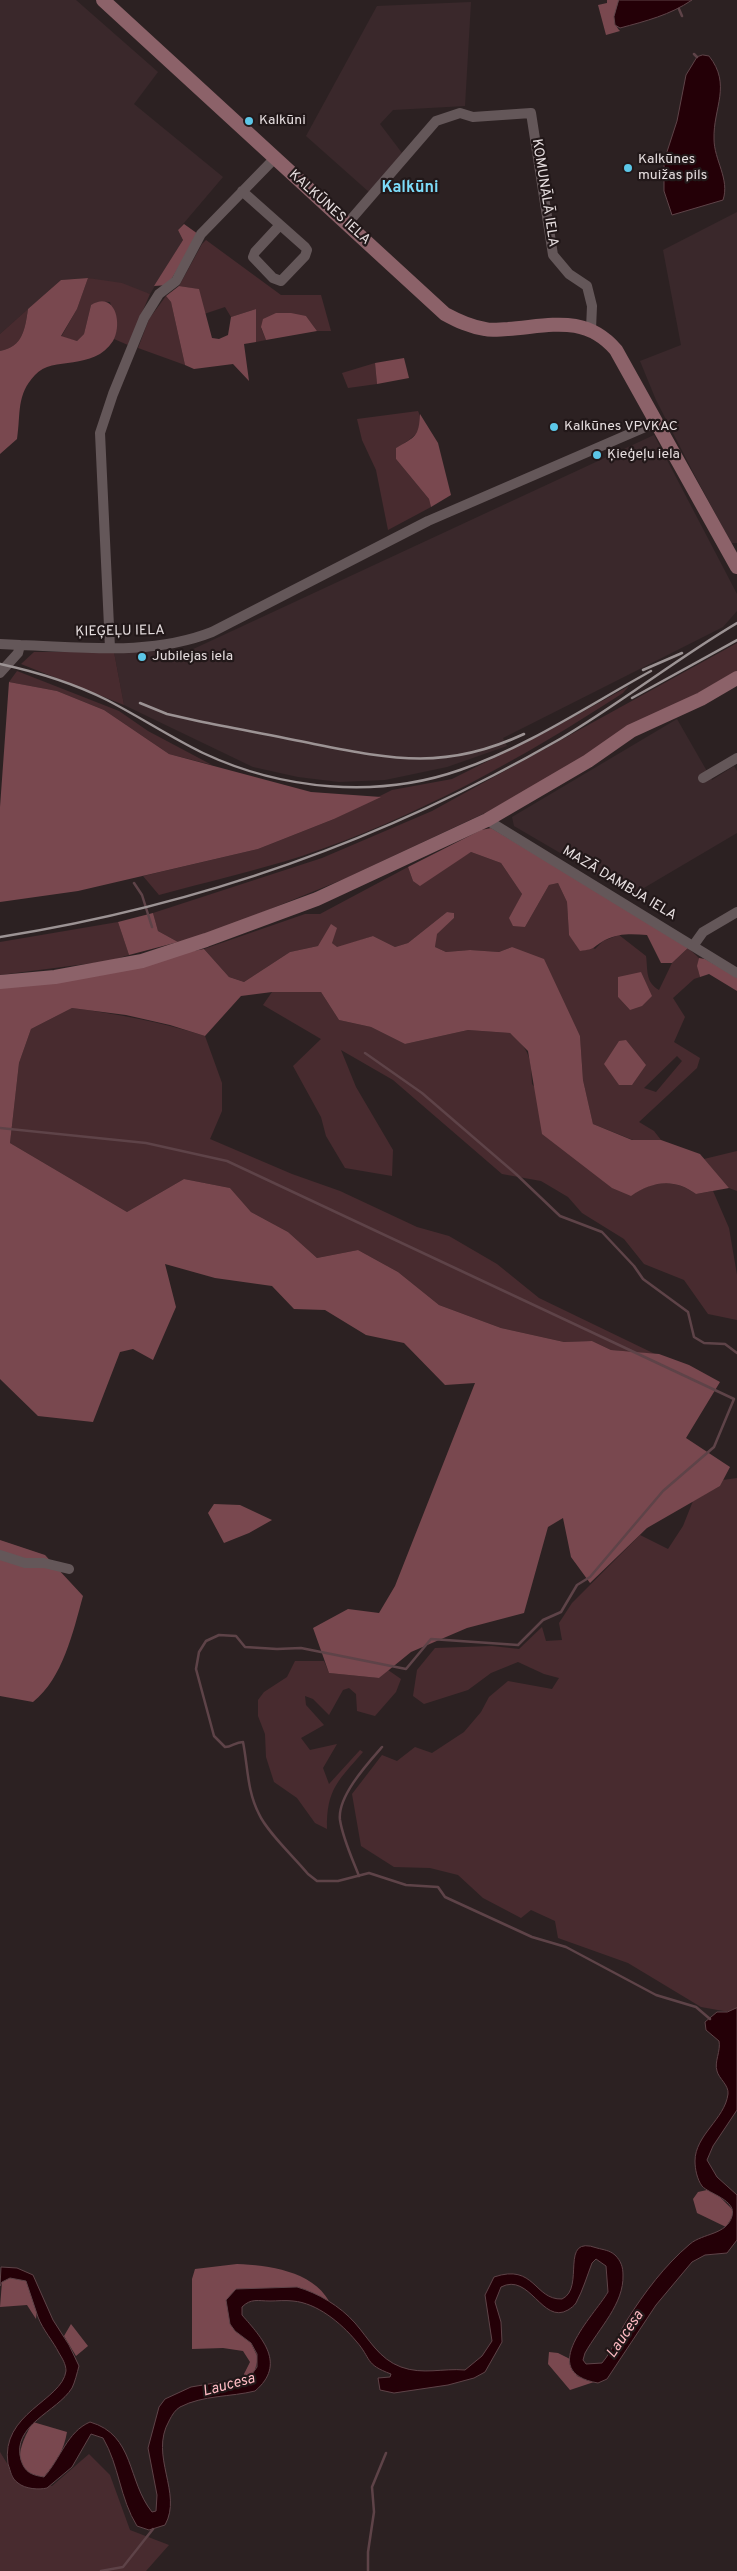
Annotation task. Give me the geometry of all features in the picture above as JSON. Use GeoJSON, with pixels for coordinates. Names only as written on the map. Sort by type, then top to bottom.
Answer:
{"type":"FeatureCollection","features":[{"type":"Feature","properties":{"kind":"main road","name":"KALKŪNES IELA"},"geometry":{"type":"LineString","coordinates":[[103,0],[445,314],[460,322],[487,330],[565,324],[591,329]]}},
{"type":"Feature","properties":{"kind":"main road"},"geometry":{"type":"LineString","coordinates":[[591,329],[604,337],[616,350],[737,567]]}},
{"type":"Feature","properties":{"kind":"main road"},"geometry":{"type":"LineString","coordinates":[[0,982],[56,977],[129,964],[206,940],[317,899],[487,820],[588,761],[631,731],[701,699],[737,678]]}},
{"type":"Feature","properties":{"kind":"street","name":"KOMUNĀLĀ IELA"},"geometry":{"type":"LineString","coordinates":[[347,224],[436,121],[460,113],[473,117],[531,113],[553,255],[570,274],[587,286],[592,306],[591,329]]}},
{"type":"Feature","properties":{"kind":"street"},"geometry":{"type":"LineString","coordinates":[[110,648],[100,433],[112,394],[144,318],[160,294],[176,281],[201,234],[275,158]]}},
{"type":"Feature","properties":{"kind":"street"},"geometry":{"type":"LineString","coordinates":[[242,191],[280,225],[307,250],[305,256],[281,281],[273,278],[254,257],[255,252],[280,225]]}},
{"type":"Feature","properties":{"kind":"street","name":"ĶIEĢEĻU IELA"},"geometry":{"type":"LineString","coordinates":[[0,644],[153,648],[194,639],[212,632],[428,521],[657,422]]}},
{"type":"Feature","properties":{"kind":"street"},"geometry":{"type":"LineString","coordinates":[[0,673],[18,653],[20,645]]}},
{"type":"Feature","properties":{"kind":"street"},"geometry":{"type":"LineString","coordinates":[[703,778],[737,758]]}},
{"type":"Feature","properties":{"kind":"street","name":"MAZĀ DAMBJA IELA"},"geometry":{"type":"LineString","coordinates":[[487,820],[737,973]]}},
{"type":"Feature","properties":{"kind":"street"},"geometry":{"type":"LineString","coordinates":[[693,946],[703,932],[737,912]]}},
{"type":"Feature","properties":{"kind":"street"},"geometry":{"type":"LineString","coordinates":[[0,1555],[25,1563],[44,1563],[69,1569]]}},
{"type":"Feature","properties":{"kind":"shaded area"},"geometry":{"type":"Polygon","coordinates":[[[0,0],[76,0],[158,72],[134,104],[223,177],[178,230],[183,240],[150,294],[88,278],[61,280],[0,334],[0,0]]]}},
{"type":"Feature","properties":{"kind":"shaded area"},"geometry":{"type":"Polygon","coordinates":[[[607,0],[619,0],[615,12],[615,24],[620,31],[606,35],[598,5],[607,3],[607,0]]]}},
{"type":"Feature","properties":{"kind":"shaded area"},"geometry":{"type":"Polygon","coordinates":[[[471,2],[465,106],[393,110],[380,124],[402,153],[369,192],[306,136],[377,6],[471,2]]]}},
{"type":"Feature","properties":{"kind":"shaded area"},"geometry":{"type":"Polygon","coordinates":[[[737,212],[737,543],[731,543],[656,400],[640,361],[681,345],[663,250],[737,212]]]}},
{"type":"Feature","properties":{"kind":"shaded area"},"geometry":{"type":"Polygon","coordinates":[[[184,224],[198,234],[168,285],[154,286],[183,240],[178,230],[184,224]]]}},
{"type":"Feature","properties":{"kind":"shaded area"},"geometry":{"type":"Polygon","coordinates":[[[206,240],[281,295],[321,295],[331,331],[317,331],[306,316],[261,328],[266,340],[256,342],[256,309],[231,317],[225,307],[204,314],[198,289],[179,286],[206,240]]]}},
{"type":"Feature","properties":{"kind":"shaded area"},"geometry":{"type":"Polygon","coordinates":[[[88,278],[122,283],[150,294],[128,345],[114,339],[116,323],[110,302],[100,302],[91,305],[84,334],[77,341],[61,337],[77,309],[88,278]]]}},
{"type":"Feature","properties":{"kind":"shaded area"},"geometry":{"type":"Polygon","coordinates":[[[88,278],[77,309],[61,336],[77,341],[84,334],[91,305],[106,302],[111,305],[117,318],[116,334],[113,341],[105,351],[95,357],[52,366],[43,369],[35,375],[29,382],[22,397],[17,439],[0,454],[0,351],[14,346],[22,336],[28,309],[61,280],[88,278]]]}},
{"type":"Feature","properties":{"kind":"shaded area"},"geometry":{"type":"Polygon","coordinates":[[[179,286],[199,289],[212,338],[219,339],[228,335],[231,317],[256,309],[256,342],[244,344],[249,381],[233,364],[194,369],[185,365],[171,302],[166,296],[179,286]]]}},
{"type":"Feature","properties":{"kind":"shaded area"},"geometry":{"type":"Polygon","coordinates":[[[166,296],[171,302],[185,365],[138,348],[149,319],[166,296]]]}},
{"type":"Feature","properties":{"kind":"shaded area"},"geometry":{"type":"Polygon","coordinates":[[[28,309],[22,336],[14,346],[0,351],[0,334],[28,309]]]}},
{"type":"Feature","properties":{"kind":"shaded area"},"geometry":{"type":"Polygon","coordinates":[[[276,313],[306,316],[317,331],[266,340],[261,327],[263,319],[276,313]]]}},
{"type":"Feature","properties":{"kind":"shaded area"},"geometry":{"type":"Polygon","coordinates":[[[404,358],[409,378],[377,384],[375,363],[404,358]]]}},
{"type":"Feature","properties":{"kind":"shaded area"},"geometry":{"type":"Polygon","coordinates":[[[375,363],[377,384],[348,388],[342,373],[375,363]]]}},
{"type":"Feature","properties":{"kind":"shaded area"},"geometry":{"type":"Polygon","coordinates":[[[418,411],[421,424],[419,429],[412,438],[396,448],[396,459],[429,499],[431,507],[388,530],[376,470],[362,440],[357,419],[418,411]]]}},
{"type":"Feature","properties":{"kind":"shaded area"},"geometry":{"type":"Polygon","coordinates":[[[420,414],[438,443],[451,495],[431,507],[429,499],[396,459],[396,448],[415,436],[420,414]]]}},
{"type":"Feature","properties":{"kind":"shaded area"},"geometry":{"type":"Polygon","coordinates":[[[654,435],[737,594],[737,611],[723,627],[503,738],[507,746],[447,767],[385,780],[339,782],[298,777],[253,767],[124,705],[114,652],[189,651],[654,435]]]}},
{"type":"Feature","properties":{"kind":"shaded area"},"geometry":{"type":"Polygon","coordinates":[[[737,643],[737,671],[487,812],[344,879],[209,934],[178,942],[158,931],[153,913],[322,858],[432,811],[737,643]]]}},
{"type":"Feature","properties":{"kind":"shaded area"},"geometry":{"type":"Polygon","coordinates":[[[34,652],[114,652],[124,705],[21,664],[34,652]]]}},
{"type":"Feature","properties":{"kind":"shaded area"},"geometry":{"type":"Polygon","coordinates":[[[17,671],[119,711],[148,731],[212,765],[169,754],[104,710],[57,691],[9,682],[17,671]]]}},
{"type":"Feature","properties":{"kind":"shaded area"},"geometry":{"type":"Polygon","coordinates":[[[9,682],[57,691],[104,710],[169,754],[311,792],[381,797],[334,819],[258,849],[78,891],[0,902],[0,807],[9,682]]]}},
{"type":"Feature","properties":{"kind":"shaded area"},"geometry":{"type":"Polygon","coordinates":[[[629,686],[623,693],[547,741],[467,785],[386,824],[344,841],[248,872],[159,895],[143,876],[258,849],[334,819],[392,790],[452,779],[550,730],[629,686]]]}},
{"type":"Feature","properties":{"kind":"shaded area"},"geometry":{"type":"Polygon","coordinates":[[[677,719],[712,780],[734,766],[737,771],[737,833],[632,895],[514,826],[512,817],[677,719]]]}},
{"type":"Feature","properties":{"kind":"shaded area"},"geometry":{"type":"Polygon","coordinates":[[[491,828],[690,946],[672,963],[661,963],[647,935],[615,936],[592,948],[580,951],[569,935],[567,902],[558,883],[549,885],[525,927],[513,926],[509,918],[522,894],[501,863],[471,852],[420,886],[413,881],[408,867],[481,830],[491,828]]]}},
{"type":"Feature","properties":{"kind":"shaded area"},"geometry":{"type":"Polygon","coordinates":[[[471,852],[501,863],[522,894],[510,918],[525,927],[549,885],[558,883],[567,902],[569,935],[595,949],[603,941],[619,935],[646,956],[649,979],[659,990],[672,963],[688,948],[699,958],[698,969],[700,977],[694,979],[673,998],[685,1017],[674,1042],[700,1058],[697,1068],[639,1122],[654,1131],[661,1140],[633,1140],[593,1124],[583,1080],[580,1036],[566,1010],[512,947],[499,952],[470,950],[446,952],[435,947],[436,934],[454,918],[454,913],[447,912],[408,943],[395,947],[373,936],[337,948],[332,943],[290,952],[244,982],[229,977],[204,949],[305,914],[320,914],[408,867],[413,881],[446,867],[471,852]],[[618,977],[618,997],[630,1010],[618,977]],[[677,1056],[644,1088],[656,1092],[682,1061],[677,1056]]]}},
{"type":"Feature","properties":{"kind":"shaded area"},"geometry":{"type":"Polygon","coordinates":[[[447,912],[454,913],[454,918],[437,934],[435,947],[446,952],[470,950],[499,952],[512,947],[544,959],[580,1036],[583,1080],[593,1124],[632,1140],[661,1140],[700,1154],[729,1188],[696,1194],[680,1185],[664,1183],[647,1187],[631,1196],[612,1188],[542,1134],[528,1051],[510,1033],[468,1030],[405,1044],[371,1027],[339,1020],[321,992],[272,992],[241,996],[205,1036],[170,1025],[126,1015],[72,1008],[31,1029],[19,1063],[10,1143],[127,1212],[184,1179],[230,1188],[251,1212],[288,1232],[317,1258],[358,1250],[398,1272],[439,1305],[501,1328],[564,1342],[592,1341],[611,1350],[659,1354],[689,1365],[720,1382],[686,1438],[730,1467],[720,1486],[647,1528],[590,1583],[571,1557],[563,1518],[548,1527],[524,1613],[467,1628],[411,1652],[379,1678],[329,1673],[313,1628],[348,1609],[379,1613],[395,1586],[475,1383],[445,1385],[404,1343],[366,1335],[325,1310],[294,1309],[272,1286],[215,1278],[165,1264],[176,1307],[153,1360],[133,1349],[120,1352],[93,1422],[38,1416],[0,1379],[0,988],[204,949],[229,977],[244,982],[290,952],[318,946],[331,924],[337,928],[332,943],[337,947],[373,936],[395,947],[408,943],[447,912]]]}},
{"type":"Feature","properties":{"kind":"shaded area"},"geometry":{"type":"Polygon","coordinates":[[[153,913],[158,931],[178,942],[129,955],[118,922],[153,913]]]}},
{"type":"Feature","properties":{"kind":"shaded area"},"geometry":{"type":"Polygon","coordinates":[[[118,922],[129,955],[109,961],[0,975],[0,942],[118,922]]]}},
{"type":"Feature","properties":{"kind":"shaded area"},"geometry":{"type":"Polygon","coordinates":[[[699,958],[705,959],[737,977],[737,991],[709,974],[700,977],[697,966],[699,958]]]}},
{"type":"Feature","properties":{"kind":"shaded area"},"geometry":{"type":"Polygon","coordinates":[[[641,972],[652,996],[642,1006],[630,1010],[618,997],[618,977],[641,972]]]}},
{"type":"Feature","properties":{"kind":"shaded area"},"geometry":{"type":"Polygon","coordinates":[[[272,992],[321,992],[339,1020],[371,1027],[405,1044],[468,1030],[510,1033],[522,1044],[528,1055],[532,1084],[631,1195],[655,1184],[664,1183],[680,1185],[696,1194],[713,1191],[729,1228],[737,1275],[737,1320],[708,1314],[684,1280],[644,1264],[624,1239],[582,1213],[568,1197],[541,1181],[502,1174],[393,1080],[341,1050],[356,1087],[393,1150],[392,1176],[345,1168],[326,1136],[321,1117],[293,1066],[321,1039],[263,1005],[272,992]]]}},
{"type":"Feature","properties":{"kind":"shaded area"},"geometry":{"type":"Polygon","coordinates":[[[72,1008],[139,1019],[205,1036],[222,1083],[222,1111],[210,1139],[292,1174],[340,1191],[417,1227],[449,1236],[497,1264],[539,1298],[655,1354],[611,1350],[592,1341],[564,1342],[501,1328],[439,1305],[398,1272],[358,1250],[317,1258],[288,1232],[251,1212],[230,1188],[184,1179],[127,1212],[10,1143],[19,1063],[31,1029],[72,1008]]]}},
{"type":"Feature","properties":{"kind":"shaded area"},"geometry":{"type":"Polygon","coordinates":[[[626,1040],[646,1065],[632,1085],[619,1085],[604,1064],[619,1041],[626,1040]]]}},
{"type":"Feature","properties":{"kind":"shaded area"},"geometry":{"type":"Polygon","coordinates":[[[737,1151],[737,1191],[729,1188],[704,1159],[737,1151]]]}},
{"type":"Feature","properties":{"kind":"shaded area"},"geometry":{"type":"Polygon","coordinates":[[[737,1478],[737,2008],[729,2012],[701,2007],[628,1963],[558,1938],[555,1921],[531,1910],[521,1918],[483,1898],[458,1875],[430,1868],[394,1867],[361,1846],[352,1794],[382,1755],[397,1761],[415,1747],[432,1753],[464,1732],[481,1712],[489,1697],[508,1681],[552,1689],[559,1678],[544,1674],[518,1662],[491,1673],[468,1690],[424,1704],[413,1696],[417,1670],[435,1648],[492,1646],[519,1649],[542,1627],[546,1641],[562,1640],[559,1623],[572,1603],[640,1535],[668,1549],[683,1526],[693,1501],[720,1486],[723,1480],[737,1478]]]}},
{"type":"Feature","properties":{"kind":"shaded area"},"geometry":{"type":"Polygon","coordinates":[[[214,1504],[240,1505],[272,1520],[249,1533],[224,1543],[208,1513],[214,1504]]]}},
{"type":"Feature","properties":{"kind":"shaded area"},"geometry":{"type":"Polygon","coordinates":[[[0,1540],[45,1555],[83,1596],[71,1639],[59,1667],[52,1680],[33,1702],[0,1696],[0,1540]]]}},
{"type":"Feature","properties":{"kind":"shaded area"},"geometry":{"type":"Polygon","coordinates":[[[295,1661],[324,1661],[329,1673],[379,1678],[388,1670],[401,1679],[396,1692],[375,1716],[357,1711],[356,1694],[349,1688],[343,1690],[329,1715],[313,1699],[305,1696],[306,1705],[324,1725],[301,1738],[310,1750],[337,1744],[323,1768],[329,1784],[360,1750],[363,1752],[341,1778],[332,1794],[327,1815],[327,1829],[315,1823],[297,1798],[274,1782],[266,1757],[265,1734],[258,1716],[258,1700],[264,1692],[287,1677],[295,1661]]]}},
{"type":"Feature","properties":{"kind":"shaded area"},"geometry":{"type":"Polygon","coordinates":[[[707,2190],[717,2194],[732,2209],[732,2217],[726,2227],[697,2213],[693,2199],[698,2192],[707,2190]]]}},
{"type":"Feature","properties":{"kind":"shaded area"},"geometry":{"type":"Polygon","coordinates":[[[237,2264],[275,2268],[301,2276],[321,2291],[329,2301],[297,2287],[245,2289],[235,2331],[251,2343],[258,2358],[254,2374],[245,2379],[244,2374],[250,2362],[243,2351],[223,2348],[192,2349],[192,2279],[195,2269],[237,2264]]]}},
{"type":"Feature","properties":{"kind":"shaded area"},"geometry":{"type":"Polygon","coordinates":[[[10,2278],[26,2281],[37,2309],[36,2319],[27,2305],[0,2307],[2,2282],[10,2278]]]}},
{"type":"Feature","properties":{"kind":"shaded area"},"geometry":{"type":"Polygon","coordinates":[[[71,2324],[88,2346],[76,2356],[64,2336],[71,2324]]]}},
{"type":"Feature","properties":{"kind":"shaded area"},"geometry":{"type":"Polygon","coordinates":[[[549,2352],[558,2353],[570,2359],[577,2376],[594,2382],[570,2390],[548,2364],[549,2352]]]}},
{"type":"Feature","properties":{"kind":"shaded area"},"geometry":{"type":"Polygon","coordinates":[[[33,2422],[67,2432],[59,2456],[44,2477],[33,2474],[25,2469],[21,2463],[21,2448],[33,2422]]]}},
{"type":"Feature","properties":{"kind":"shaded area"},"geometry":{"type":"Polygon","coordinates":[[[0,2452],[8,2465],[12,2477],[52,2486],[89,2454],[110,2475],[130,2530],[169,2545],[146,2571],[0,2571],[0,2452]]]}},
{"type":"Feature","properties":{"kind":"water"},"geometry":{"type":"Polygon","coordinates":[[[619,0],[692,0],[666,14],[620,28],[615,25],[614,17],[619,0]]]}},
{"type":"Feature","properties":{"kind":"water"},"geometry":{"type":"Polygon","coordinates":[[[709,56],[716,67],[719,77],[720,97],[714,128],[714,139],[725,192],[723,200],[672,215],[664,191],[664,161],[677,121],[686,75],[697,57],[709,56]]]}},
{"type":"Feature","properties":{"kind":"water","name":"Laucesa"},"geometry":{"type":"Polygon","coordinates":[[[737,2008],[737,2110],[713,2146],[707,2160],[717,2177],[737,2195],[737,2240],[727,2253],[705,2255],[692,2262],[656,2305],[607,2379],[598,2383],[580,2377],[571,2368],[570,2356],[574,2342],[608,2292],[606,2266],[596,2259],[592,2263],[576,2303],[568,2310],[559,2313],[551,2311],[520,2286],[511,2284],[501,2287],[495,2302],[501,2322],[502,2342],[485,2372],[474,2378],[448,2385],[394,2393],[380,2390],[378,2378],[390,2377],[391,2374],[372,2364],[350,2334],[328,2315],[302,2303],[252,2301],[242,2307],[242,2315],[257,2333],[268,2352],[270,2361],[269,2371],[264,2381],[255,2391],[198,2400],[180,2407],[172,2415],[164,2434],[162,2448],[170,2500],[170,2513],[165,2525],[149,2530],[137,2526],[131,2516],[113,2459],[103,2438],[91,2434],[72,2467],[47,2488],[28,2488],[14,2479],[8,2464],[8,2447],[13,2432],[22,2420],[62,2382],[66,2371],[63,2359],[40,2322],[26,2281],[10,2278],[2,2282],[0,2286],[1,2267],[17,2268],[33,2275],[53,2320],[69,2345],[79,2366],[72,2388],[65,2397],[37,2420],[23,2437],[20,2448],[21,2460],[25,2468],[33,2474],[44,2477],[70,2439],[82,2426],[90,2422],[105,2428],[123,2448],[138,2487],[152,2512],[156,2511],[157,2495],[148,2448],[159,2407],[165,2399],[191,2387],[250,2377],[257,2367],[257,2354],[251,2343],[235,2331],[230,2324],[226,2300],[236,2289],[297,2287],[321,2297],[343,2311],[380,2354],[401,2367],[417,2371],[465,2370],[482,2356],[492,2341],[485,2295],[494,2277],[508,2274],[518,2275],[526,2278],[545,2294],[553,2298],[562,2299],[569,2293],[572,2284],[575,2255],[578,2249],[585,2246],[597,2248],[609,2251],[615,2255],[620,2262],[623,2272],[622,2286],[615,2306],[585,2353],[583,2360],[586,2364],[602,2363],[634,2310],[664,2270],[695,2240],[725,2227],[732,2216],[732,2210],[727,2202],[702,2186],[695,2167],[695,2161],[700,2143],[722,2111],[728,2094],[727,2088],[716,2068],[719,2041],[706,2030],[705,2022],[717,2012],[727,2012],[737,2008]]]}},
{"type":"Feature","properties":{"kind":"waterway"},"geometry":{"type":"LineString","coordinates":[[679,9],[682,16]]}},
{"type":"Feature","properties":{"kind":"waterway"},"geometry":{"type":"LineString","coordinates":[[694,54],[697,57]]}},
{"type":"Feature","properties":{"kind":"waterway"},"geometry":{"type":"LineString","coordinates":[[134,883],[142,895],[152,927]]}},
{"type":"Feature","properties":{"kind":"waterway"},"geometry":{"type":"LineString","coordinates":[[365,1053],[422,1093],[516,1174],[560,1216],[602,1232],[634,1266],[643,1279],[688,1312],[694,1337],[704,1343],[725,1344],[737,1353]]}},
{"type":"Feature","properties":{"kind":"waterway"},"geometry":{"type":"LineString","coordinates":[[0,1128],[146,1143],[227,1161],[734,1399],[714,1447],[663,1491],[590,1577],[577,1585],[561,1612],[543,1620],[518,1645],[431,1639],[406,1669],[301,1648],[245,1647],[236,1636],[219,1635],[206,1641],[199,1652],[196,1669],[214,1736],[225,1747],[243,1742],[250,1788],[259,1814],[275,1837],[308,1874],[317,1881],[338,1881],[369,1873],[406,1885],[438,1887],[445,1897],[532,1937],[566,1947],[656,1995],[696,2007],[710,2019]]}},
{"type":"Feature","properties":{"kind":"waterway"},"geometry":{"type":"LineString","coordinates":[[359,1876],[343,1834],[340,1811],[343,1801],[354,1781],[382,1747]]}},
{"type":"Feature","properties":{"kind":"waterway"},"geometry":{"type":"LineString","coordinates":[[368,2571],[368,2552],[374,2512],[372,2487],[386,2453]]}},
{"type":"Feature","properties":{"kind":"waterway"},"geometry":{"type":"LineString","coordinates":[[101,2571],[123,2567],[153,2529]]}},
{"type":"Feature","properties":{"kind":"railway"},"geometry":{"type":"LineString","coordinates":[[0,937],[148,907],[219,887],[289,864],[358,838],[427,808],[494,775],[560,739],[737,623]]}},
{"type":"Feature","properties":{"kind":"railway"},"geometry":{"type":"LineString","coordinates":[[632,698],[737,640]]}},
{"type":"Feature","properties":{"kind":"railway"},"geometry":{"type":"LineString","coordinates":[[643,670],[682,653]]}},
{"type":"Feature","properties":{"kind":"railway"},"geometry":{"type":"LineString","coordinates":[[0,664],[81,688],[191,747],[233,766],[297,782],[363,787],[396,785],[428,779],[485,761],[534,738],[651,671]]}},
{"type":"Feature","properties":{"kind":"railway"},"geometry":{"type":"LineString","coordinates":[[140,703],[167,714],[198,721],[343,750],[395,757],[445,757],[470,753],[524,734]]}},
{"type":"Feature","properties":{"kind":"place","name":"Kalkūni"},"geometry":{"type":"Point","coordinates":[249,121]}},
{"type":"Feature","properties":{"kind":"place","name":"Kalkūnes muižas pils"},"geometry":{"type":"Point","coordinates":[628,168]}},
{"type":"Feature","properties":{"kind":"place","name":"Kalkūnes VPVKAC"},"geometry":{"type":"Point","coordinates":[554,427]}},
{"type":"Feature","properties":{"kind":"place","name":"Ķieģeļu iela"},"geometry":{"type":"Point","coordinates":[597,455]}},
{"type":"Feature","properties":{"kind":"place","name":"Jubilejas iela"},"geometry":{"type":"Point","coordinates":[142,657]}},
{"type":"Feature","properties":{"kind":"district","name":"Kalkūni"},"geometry":{"type":"Point","coordinates":[410,189]}}]}
